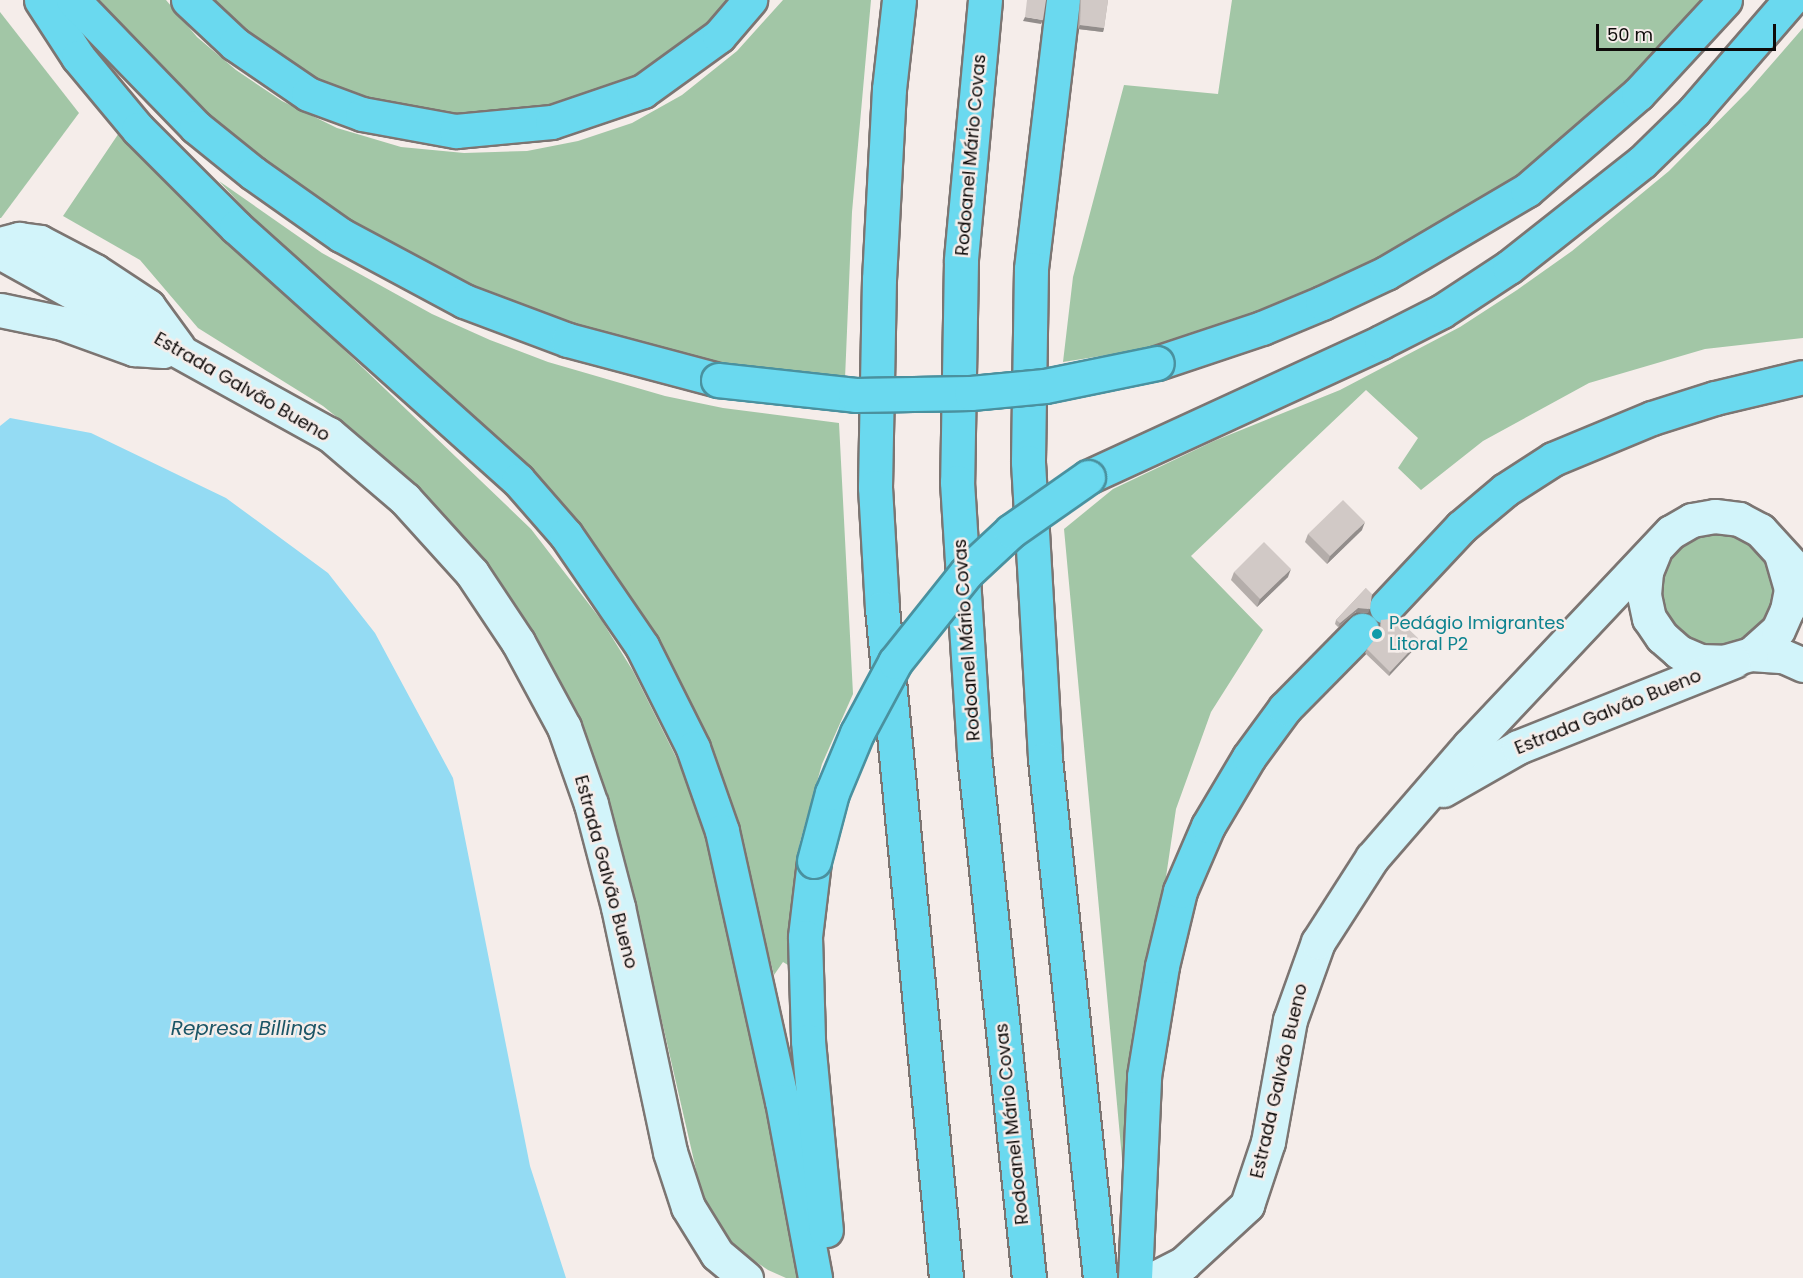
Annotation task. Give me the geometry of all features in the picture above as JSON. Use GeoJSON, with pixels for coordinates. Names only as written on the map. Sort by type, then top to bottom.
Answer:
{"type":"FeatureCollection","features":[{"type":"Feature","properties":{"kind":"highway"},"geometry":{"type":"LineString","coordinates":[[41,0],[78,57],[138,129],[237,228],[518,480],[566,535],[642,646],[693,748],[722,831],[782,1101],[815,1278]]}},
{"type":"Feature","properties":{"kind":"highway"},"geometry":{"type":"LineString","coordinates":[[74,0],[196,127],[341,236],[464,301],[568,340],[718,380],[855,395],[972,393],[1045,386],[1157,363],[1262,328],[1322,303],[1386,273],[1527,190],[1638,94],[1725,0]]}},
{"type":"Feature","properties":{"kind":"highway"},"geometry":{"type":"LineString","coordinates":[[188,0],[235,44],[308,94],[362,114],[456,131],[506,129],[552,122],[643,91],[719,36],[750,0]]}},
{"type":"Feature","properties":{"kind":"highway"},"geometry":{"type":"LineString","coordinates":[[899,0],[890,89],[879,279],[875,487],[882,608],[946,1278]]}},
{"type":"Feature","properties":{"kind":"highway","name":"Rodoanel Mário Covas"},"geometry":{"type":"LineString","coordinates":[[985,0],[961,261],[957,482],[974,754],[1029,1278]]}},
{"type":"Feature","properties":{"kind":"highway"},"geometry":{"type":"LineString","coordinates":[[1063,0],[1031,269],[1028,462],[1045,759],[1100,1278]]}},
{"type":"Feature","properties":{"kind":"highway"},"geometry":{"type":"LineString","coordinates":[[831,1278],[808,1041],[805,937],[814,861],[836,783],[895,662],[966,573],[1011,531],[1088,477],[1381,342],[1442,311],[1509,267],[1642,162],[1694,111],[1790,0]]}},
{"type":"Feature","properties":{"kind":"highway"},"geometry":{"type":"LineString","coordinates":[[1386,607],[1461,527],[1505,490],[1553,459],[1662,415],[1803,377]]}},
{"type":"Feature","properties":{"kind":"highway"},"geometry":{"type":"LineString","coordinates":[[1135,1278],[1144,1076],[1162,966],[1180,891],[1208,826],[1249,757],[1285,708],[1362,630]]}},
{"type":"Feature","properties":{"kind":"main road"},"geometry":{"type":"LineString","coordinates":[[0,243],[19,239],[40,242],[124,288],[156,314],[180,351]]}},
{"type":"Feature","properties":{"kind":"main road","name":"Estrada Galvão Bueno"},"geometry":{"type":"LineString","coordinates":[[0,252],[280,405],[366,464],[405,499],[472,573],[518,642],[564,727],[591,804],[618,908],[670,1152],[688,1207],[717,1254],[746,1278]]}},
{"type":"Feature","properties":{"kind":"main road"},"geometry":{"type":"LineString","coordinates":[[0,310],[62,323],[134,349],[180,351]]}},
{"type":"Feature","properties":{"kind":"main road","name":"Estrada Galvão Bueno"},"geometry":{"type":"LineString","coordinates":[[1155,1278],[1184,1263],[1224,1230],[1246,1205],[1259,1176],[1290,1020],[1300,983],[1318,942],[1372,858],[1420,802],[1671,532],[1692,520],[1715,516],[1739,519],[1760,530],[1803,577]]}},
{"type":"Feature","properties":{"kind":"main road","name":"Estrada Galvão Bueno"},"geometry":{"type":"LineString","coordinates":[[1655,550],[1646,572],[1644,595],[1649,618],[1662,637],[1679,652],[1700,661],[1743,657],[1783,657],[1803,665]]}},
{"type":"Feature","properties":{"kind":"main road","name":"Estrada Galvão Bueno"},"geometry":{"type":"LineString","coordinates":[[1420,802],[1518,747],[1743,657],[1778,630],[1787,610],[1791,589],[1780,550]]}},
{"type":"Feature","properties":{"kind":"green space"},"geometry":{"type":"Polygon","coordinates":[[[91,0],[166,0],[197,37],[236,70],[282,101],[337,128],[401,147],[464,153],[527,151],[578,141],[632,123],[682,95],[737,51],[783,0],[871,0],[852,212],[845,379],[675,358],[521,312],[371,240],[228,138],[91,0]]]}},
{"type":"Feature","properties":{"kind":"green space"},"geometry":{"type":"Polygon","coordinates":[[[206,0],[739,0],[671,67],[522,123],[390,115],[278,65],[206,0]]]}},
{"type":"Feature","properties":{"kind":"green space"},"geometry":{"type":"Polygon","coordinates":[[[1232,0],[1703,0],[1627,83],[1518,177],[1379,259],[1257,313],[1152,348],[1063,362],[1073,277],[1124,85],[1218,94],[1232,0]]]}},
{"type":"Feature","properties":{"kind":"green space"},"geometry":{"type":"Polygon","coordinates":[[[0,12],[79,113],[1,218],[0,218],[0,12]]]}},
{"type":"Feature","properties":{"kind":"green space"},"geometry":{"type":"Polygon","coordinates":[[[1803,28],[1803,338],[1705,349],[1589,383],[1483,441],[1421,490],[1398,468],[1418,438],[1366,390],[1191,556],[1263,630],[1211,712],[1176,809],[1123,1169],[1064,529],[1113,489],[1214,441],[1340,390],[1460,327],[1517,290],[1572,251],[1669,171],[1749,90],[1803,28]]]}},
{"type":"Feature","properties":{"kind":"green space"},"geometry":{"type":"Polygon","coordinates":[[[123,127],[290,298],[531,529],[602,621],[633,671],[684,773],[720,878],[800,1278],[786,1278],[768,1270],[737,1249],[703,1200],[627,869],[600,778],[582,734],[478,558],[443,516],[365,440],[323,406],[198,328],[140,260],[63,216],[123,127]]]}},
{"type":"Feature","properties":{"kind":"green space"},"geometry":{"type":"Polygon","coordinates":[[[219,181],[322,253],[432,314],[490,340],[548,362],[665,396],[723,408],[839,423],[853,694],[822,764],[800,842],[794,883],[793,968],[783,962],[774,975],[732,810],[671,669],[219,181]]]}},
{"type":"Feature","properties":{"kind":"green space"},"geometry":{"type":"Polygon","coordinates":[[[1717,532],[1739,537],[1757,549],[1769,567],[1774,589],[1769,611],[1757,629],[1739,641],[1717,646],[1695,641],[1677,629],[1665,611],[1660,589],[1665,567],[1677,549],[1695,537],[1717,532]]]}},
{"type":"Feature","properties":{"kind":"water","name":"Represa Billings"},"geometry":{"type":"Polygon","coordinates":[[[10,418],[91,433],[226,498],[328,573],[375,633],[453,778],[530,1166],[566,1278],[0,1278],[0,426],[10,418]]]}},
{"type":"Feature","properties":{"kind":"building"},"geometry":{"type":"Polygon","coordinates":[[[1027,0],[1046,0],[1043,20],[1025,17],[1027,0]]]}},
{"type":"Feature","properties":{"kind":"building"},"geometry":{"type":"Polygon","coordinates":[[[1081,0],[1108,0],[1104,28],[1080,25],[1081,0]]]}},
{"type":"Feature","properties":{"kind":"building"},"geometry":{"type":"Polygon","coordinates":[[[1343,500],[1365,522],[1330,556],[1308,534],[1343,500]]]}},
{"type":"Feature","properties":{"kind":"building"},"geometry":{"type":"Polygon","coordinates":[[[1264,542],[1291,569],[1260,599],[1234,572],[1264,542]]]}},
{"type":"Feature","properties":{"kind":"building"},"geometry":{"type":"Polygon","coordinates":[[[1366,588],[1372,594],[1370,609],[1358,608],[1340,623],[1336,620],[1366,588]]]}},
{"type":"Feature","properties":{"kind":"building"},"geometry":{"type":"Polygon","coordinates":[[[1397,618],[1420,640],[1390,672],[1367,649],[1381,631],[1381,620],[1397,618]]]}},
{"type":"Feature","properties":{"kind":"place","name":"Pedágio Imigrantes Litoral P2"},"geometry":{"type":"Point","coordinates":[1377,634]}}]}
